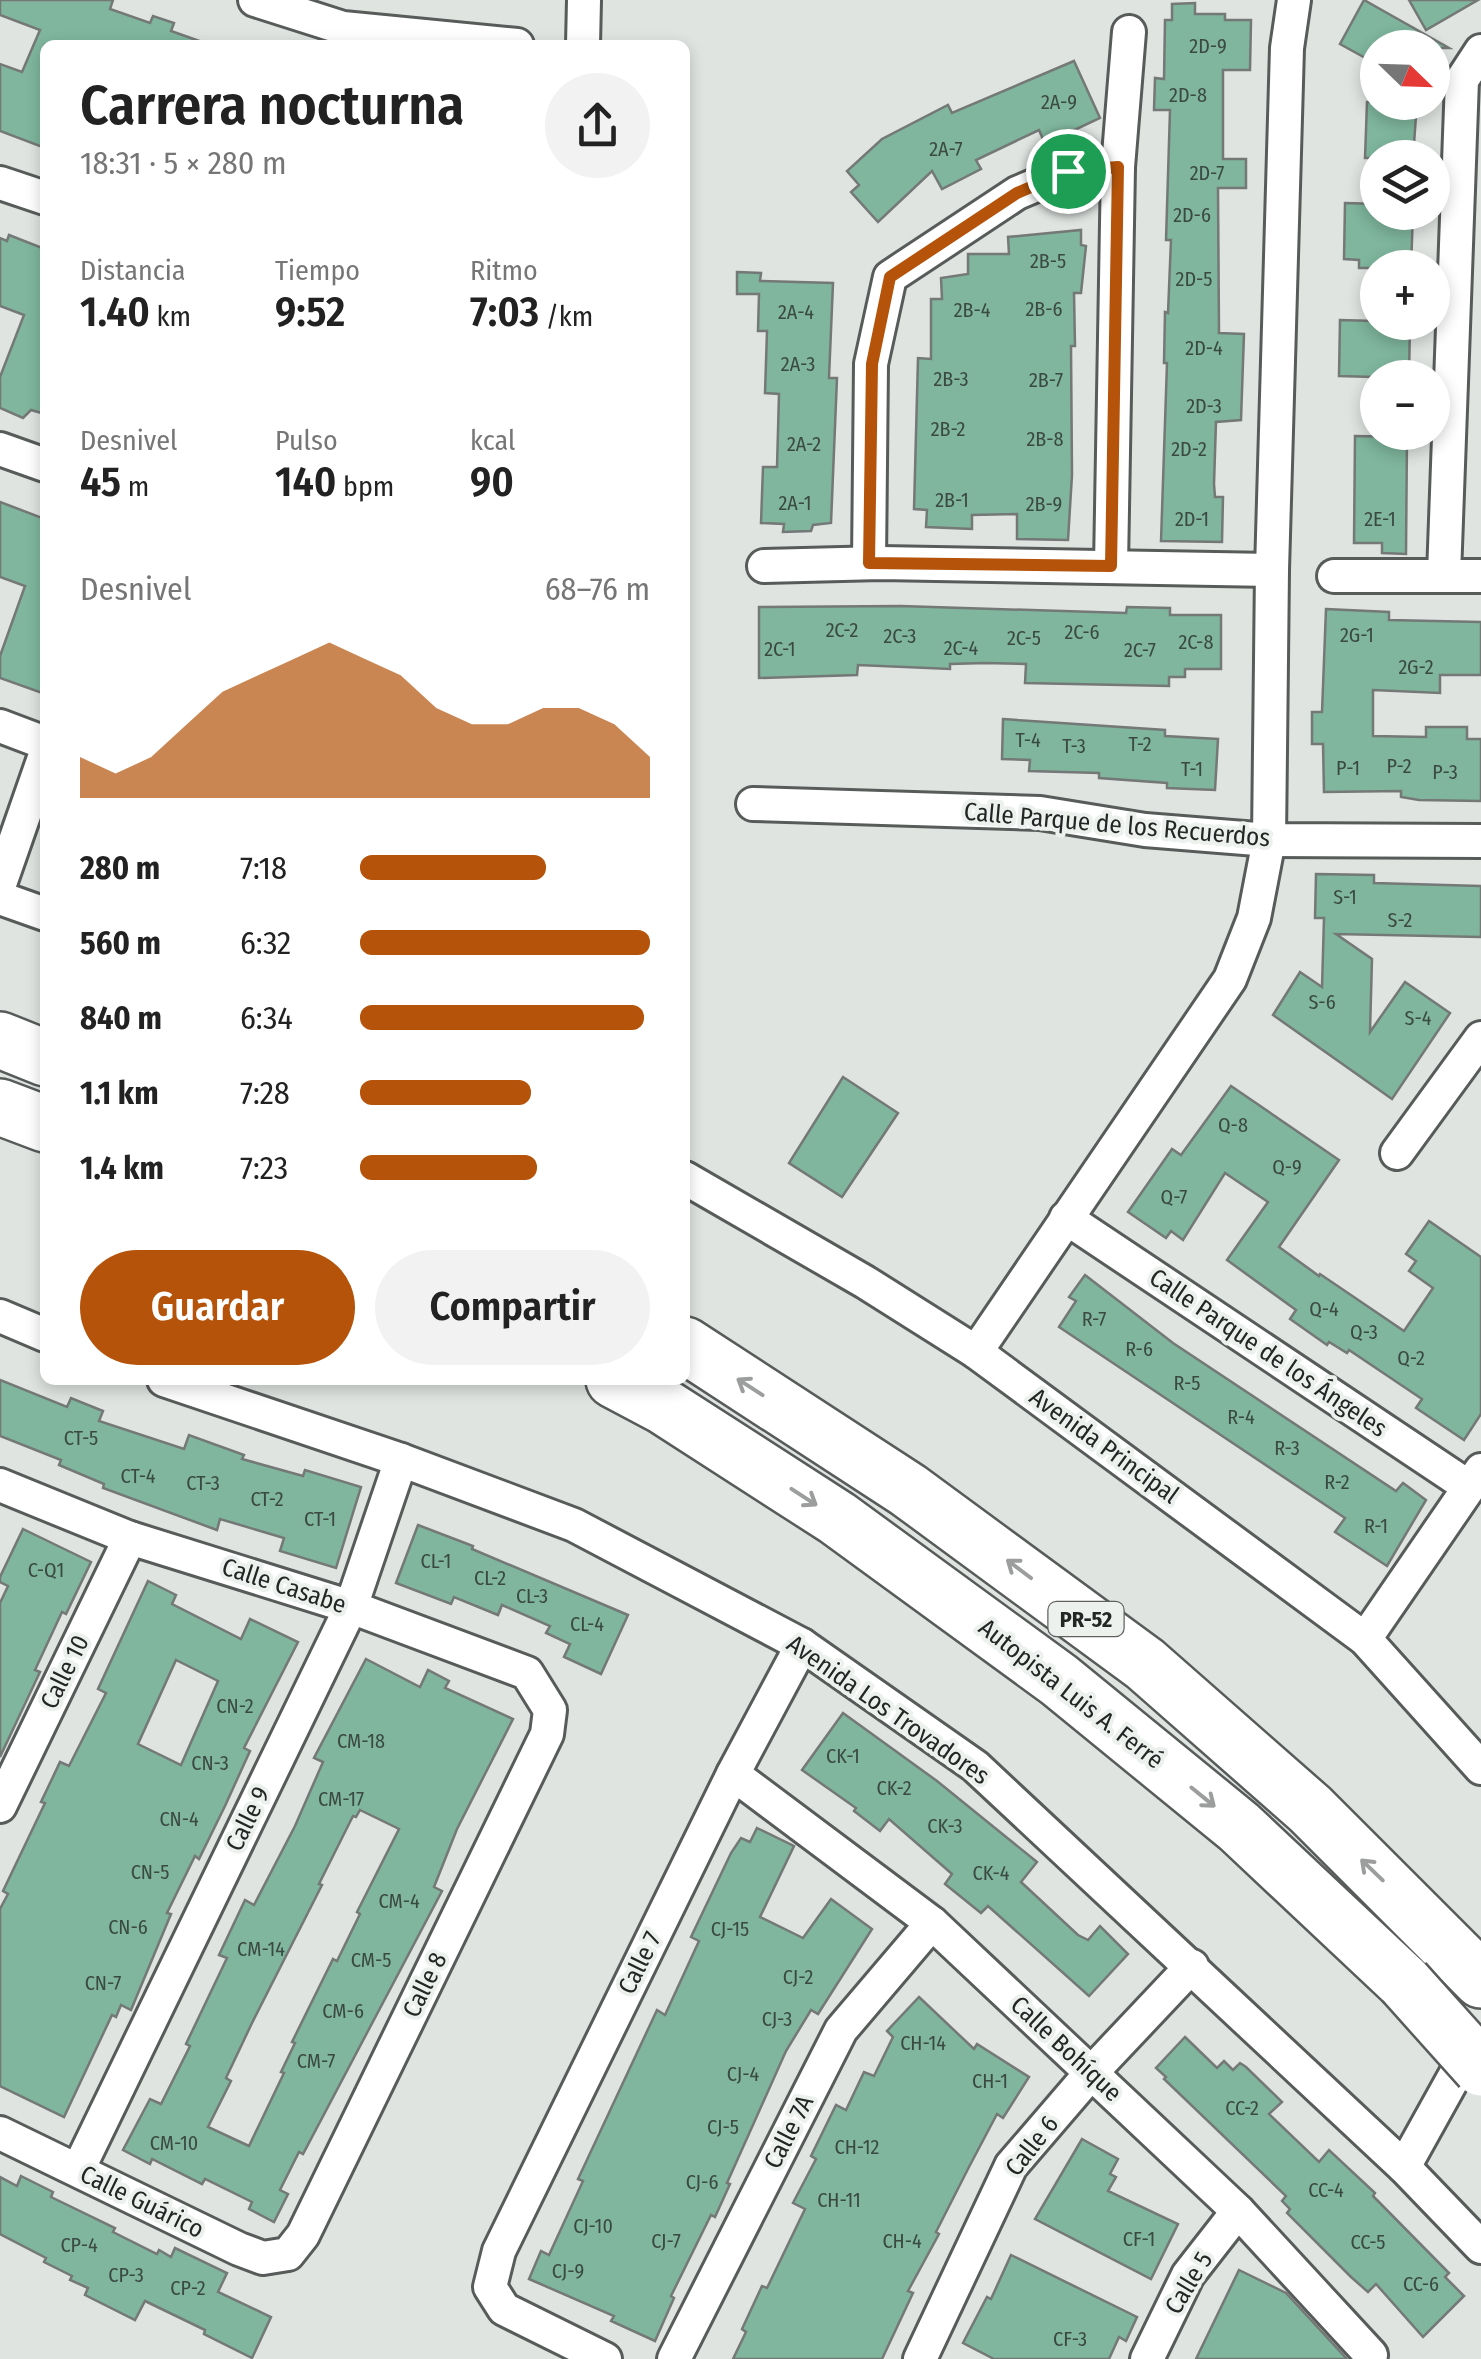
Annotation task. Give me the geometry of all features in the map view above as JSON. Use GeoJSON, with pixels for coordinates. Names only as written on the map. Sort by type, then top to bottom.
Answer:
{"type":"FeatureCollection","features":[{"type":"Feature","properties":{"kind":"highway"},"geometry":{"type":"LineString","coordinates":[[0,1040],[40,1056]]}},
{"type":"Feature","properties":{"kind":"highway"},"geometry":{"type":"LineString","coordinates":[[0,1107],[40,1122]]}},
{"type":"Feature","properties":{"kind":"highway","name":"PR-52"},"geometry":{"type":"LineString","coordinates":[[690,1348],[908,1490],[1145,1664],[1310,1809],[1481,1980]]}},
{"type":"Feature","properties":{"kind":"highway","name":"Autopista Luis A. Ferré"},"geometry":{"type":"LineString","coordinates":[[623,1385],[663,1406],[837,1518],[1060,1680],[1239,1827],[1404,1982],[1481,2068]]}},
{"type":"Feature","properties":{"kind":"street"},"geometry":{"type":"LineString","coordinates":[[255,0],[343,28],[466,40]]}},
{"type":"Feature","properties":{"kind":"street"},"geometry":{"type":"LineString","coordinates":[[584,0],[584,40]]}},
{"type":"Feature","properties":{"kind":"street"},"geometry":{"type":"LineString","coordinates":[[976,1352],[1230,980],[1254,918],[1269,840],[1272,570],[1288,48],[1294,0]]}},
{"type":"Feature","properties":{"kind":"street"},"geometry":{"type":"LineString","coordinates":[[1111,566],[1118,167],[1129,32]]}},
{"type":"Feature","properties":{"kind":"street"},"geometry":{"type":"LineString","coordinates":[[1444,576],[1462,80],[1481,51]]}},
{"type":"Feature","properties":{"kind":"street"},"geometry":{"type":"LineString","coordinates":[[869,563],[872,364],[890,277],[1017,193],[1068,171],[1118,167]]}},
{"type":"Feature","properties":{"kind":"street"},"geometry":{"type":"LineString","coordinates":[[0,182],[40,196]]}},
{"type":"Feature","properties":{"kind":"street"},"geometry":{"type":"LineString","coordinates":[[0,449],[40,463]]}},
{"type":"Feature","properties":{"kind":"street"},"geometry":{"type":"LineString","coordinates":[[764,566],[869,563],[1272,570]]}},
{"type":"Feature","properties":{"kind":"street"},"geometry":{"type":"LineString","coordinates":[[1334,576],[1481,576]]}},
{"type":"Feature","properties":{"kind":"street"},"geometry":{"type":"LineString","coordinates":[[0,726],[40,741]]}},
{"type":"Feature","properties":{"kind":"street"},"geometry":{"type":"LineString","coordinates":[[0,884],[40,768]]}},
{"type":"Feature","properties":{"kind":"street","name":"Calle Parque de los Recuerdos"},"geometry":{"type":"LineString","coordinates":[[753,804],[1040,813],[1145,830],[1269,840],[1481,840]]}},
{"type":"Feature","properties":{"kind":"street"},"geometry":{"type":"LineString","coordinates":[[0,898],[40,912]]}},
{"type":"Feature","properties":{"kind":"street"},"geometry":{"type":"LineString","coordinates":[[1397,1153],[1481,1038]]}},
{"type":"Feature","properties":{"kind":"street","name":"Avenida Principal"},"geometry":{"type":"LineString","coordinates":[[690,1181],[865,1282],[976,1352],[1365,1639],[1481,1768]]}},
{"type":"Feature","properties":{"kind":"street","name":"Calle Parque de los Ángeles"},"geometry":{"type":"LineString","coordinates":[[1066,1218],[1475,1478]]}},
{"type":"Feature","properties":{"kind":"street"},"geometry":{"type":"LineString","coordinates":[[0,1316],[40,1333]]}},
{"type":"Feature","properties":{"kind":"street","name":"Avenida Los Trovadores"},"geometry":{"type":"LineString","coordinates":[[179,1385],[401,1460],[574,1525],[802,1646],[975,1766],[1404,2167],[1481,2247]]}},
{"type":"Feature","properties":{"kind":"street","name":"Calle 9"},"geometry":{"type":"LineString","coordinates":[[78,2170],[351,1607],[401,1460]]}},
{"type":"Feature","properties":{"kind":"street"},"geometry":{"type":"LineString","coordinates":[[1365,1639],[1475,1478]]}},
{"type":"Feature","properties":{"kind":"street","name":"Calle Casabe"},"geometry":{"type":"LineString","coordinates":[[0,1485],[130,1538],[351,1607],[527,1673],[550,1710]]}},
{"type":"Feature","properties":{"kind":"street","name":"Calle 10"},"geometry":{"type":"LineString","coordinates":[[0,1806],[130,1538]]}},
{"type":"Feature","properties":{"kind":"street","name":"Calle 7"},"geometry":{"type":"LineString","coordinates":[[606,2359],[504,2309],[490,2287],[500,2251],[733,1774],[802,1646]]}},
{"type":"Feature","properties":{"kind":"street","name":"Calle 8"},"geometry":{"type":"LineString","coordinates":[[288,2254],[303,2235],[547,1734],[550,1710]]}},
{"type":"Feature","properties":{"kind":"street","name":"Calle Bohíque"},"geometry":{"type":"LineString","coordinates":[[733,1774],[932,1922],[1238,2211],[1370,2357]]}},
{"type":"Feature","properties":{"kind":"street","name":"Calle 7A"},"geometry":{"type":"LineString","coordinates":[[674,2359],[841,2030],[932,1922]]}},
{"type":"Feature","properties":{"kind":"street","name":"Calle 6"},"geometry":{"type":"LineString","coordinates":[[920,2359],[1011,2166],[1091,2072],[1192,1966]]}},
{"type":"Feature","properties":{"kind":"street"},"geometry":{"type":"LineString","coordinates":[[1404,2167],[1481,2028]]}},
{"type":"Feature","properties":{"kind":"street","name":"Calle Guárico"},"geometry":{"type":"LineString","coordinates":[[0,2133],[239,2249],[264,2258],[288,2254]]}},
{"type":"Feature","properties":{"kind":"street","name":"Calle 5"},"geometry":{"type":"LineString","coordinates":[[1147,2359],[1188,2275],[1238,2211]]}},
{"type":"Feature","properties":{"kind":"building"},"geometry":{"type":"Polygon","coordinates":[[[0,0],[113,0],[110,9],[150,23],[153,16],[174,23],[171,31],[196,40],[40,40],[40,146],[0,131],[0,64],[22,72],[40,30],[0,15],[0,0]]]}},
{"type":"Feature","properties":{"kind":"building"},"geometry":{"type":"Polygon","coordinates":[[[1364,0],[1417,30],[1360,30],[1360,55],[1340,44],[1364,0]]]}},
{"type":"Feature","properties":{"kind":"building"},"geometry":{"type":"Polygon","coordinates":[[[1409,0],[1478,0],[1426,30],[1409,0]]]}},
{"type":"Feature","properties":{"kind":"building"},"geometry":{"type":"Polygon","coordinates":[[[1195,3],[1195,14],[1225,14],[1225,20],[1251,20],[1250,70],[1223,70],[1223,159],[1246,159],[1246,188],[1218,188],[1219,333],[1244,334],[1241,420],[1216,422],[1214,484],[1215,497],[1223,497],[1222,542],[1161,541],[1165,312],[1168,313],[1171,240],[1166,240],[1170,110],[1154,110],[1155,78],[1164,79],[1165,20],[1172,20],[1172,4],[1195,3]]]}},
{"type":"Feature","properties":{"kind":"building"},"geometry":{"type":"Polygon","coordinates":[[[1074,61],[1100,118],[1045,144],[1039,130],[976,160],[981,169],[942,189],[932,171],[878,222],[851,192],[859,185],[847,171],[882,139],[948,105],[952,113],[1074,61]]]}},
{"type":"Feature","properties":{"kind":"building"},"geometry":{"type":"Polygon","coordinates":[[[1366,120],[1416,120],[1414,140],[1366,140],[1366,120]]]}},
{"type":"Feature","properties":{"kind":"building"},"geometry":{"type":"Polygon","coordinates":[[[1345,203],[1360,203],[1360,230],[1412,230],[1412,250],[1360,250],[1360,268],[1359,260],[1344,259],[1345,203]]]}},
{"type":"Feature","properties":{"kind":"building"},"geometry":{"type":"Polygon","coordinates":[[[1081,230],[1081,245],[1086,246],[1081,293],[1074,293],[1068,540],[1017,539],[1017,514],[972,515],[972,529],[926,527],[927,510],[914,509],[918,358],[931,359],[931,299],[942,299],[941,278],[968,274],[968,254],[1009,254],[1008,237],[1081,230]]]}},
{"type":"Feature","properties":{"kind":"building"},"geometry":{"type":"Polygon","coordinates":[[[9,235],[40,247],[40,413],[31,410],[23,418],[0,408],[0,377],[24,315],[0,306],[0,238],[7,241],[9,235]]]}},
{"type":"Feature","properties":{"kind":"building"},"geometry":{"type":"Polygon","coordinates":[[[737,272],[761,273],[760,281],[833,283],[829,378],[837,378],[831,523],[813,525],[811,531],[783,532],[784,524],[761,523],[763,467],[777,467],[779,394],[765,393],[767,331],[758,331],[759,294],[737,294],[737,272]]]}},
{"type":"Feature","properties":{"kind":"building"},"geometry":{"type":"Polygon","coordinates":[[[1340,320],[1360,321],[1360,340],[1410,340],[1409,360],[1360,360],[1360,377],[1339,376],[1340,320]]]}},
{"type":"Feature","properties":{"kind":"building"},"geometry":{"type":"Polygon","coordinates":[[[1355,436],[1360,436],[1360,450],[1407,450],[1406,554],[1382,553],[1382,543],[1354,543],[1355,436]]]}},
{"type":"Feature","properties":{"kind":"building"},"geometry":{"type":"Polygon","coordinates":[[[0,502],[40,517],[40,692],[0,678],[0,656],[25,586],[0,577],[0,502]]]}},
{"type":"Feature","properties":{"kind":"building"},"geometry":{"type":"Polygon","coordinates":[[[901,606],[1126,613],[1127,607],[1170,608],[1170,615],[1221,615],[1221,669],[1185,669],[1185,677],[1169,677],[1169,686],[1025,683],[1026,664],[985,663],[950,664],[950,669],[858,665],[857,675],[759,678],[759,607],[901,606]]]}},
{"type":"Feature","properties":{"kind":"building"},"geometry":{"type":"Polygon","coordinates":[[[1326,609],[1389,612],[1389,620],[1481,622],[1481,675],[1440,675],[1440,693],[1373,690],[1373,736],[1426,737],[1426,727],[1467,727],[1467,739],[1481,739],[1481,801],[1419,800],[1401,797],[1401,791],[1324,792],[1323,744],[1312,744],[1312,712],[1322,712],[1326,609]]]}},
{"type":"Feature","properties":{"kind":"building"},"geometry":{"type":"Polygon","coordinates":[[[1003,719],[1165,730],[1165,736],[1218,739],[1215,790],[1167,788],[1167,783],[1099,778],[1099,773],[1029,771],[1030,760],[1002,759],[1003,719]]]}},
{"type":"Feature","properties":{"kind":"building"},"geometry":{"type":"Polygon","coordinates":[[[1316,874],[1374,875],[1374,883],[1481,886],[1481,937],[1336,934],[1372,959],[1370,1032],[1405,982],[1450,1013],[1392,1099],[1273,1015],[1300,972],[1322,987],[1324,918],[1315,918],[1316,874]]]}},
{"type":"Feature","properties":{"kind":"building"},"geometry":{"type":"Polygon","coordinates":[[[843,1077],[898,1113],[842,1197],[789,1163],[843,1077]]]}},
{"type":"Feature","properties":{"kind":"building"},"geometry":{"type":"Polygon","coordinates":[[[1231,1086],[1339,1160],[1279,1247],[1319,1276],[1404,1331],[1433,1288],[1409,1271],[1416,1261],[1406,1254],[1429,1221],[1481,1257],[1481,1414],[1464,1440],[1416,1408],[1422,1399],[1349,1350],[1347,1353],[1329,1342],[1327,1345],[1290,1319],[1296,1310],[1227,1260],[1268,1202],[1225,1173],[1183,1240],[1171,1231],[1166,1238],[1128,1212],[1172,1149],[1181,1155],[1231,1086]]]}},
{"type":"Feature","properties":{"kind":"building"},"geometry":{"type":"Polygon","coordinates":[[[1085,1275],[1173,1343],[1396,1491],[1403,1483],[1426,1500],[1387,1566],[1335,1532],[1345,1518],[1059,1327],[1076,1301],[1069,1297],[1085,1275]]]}},
{"type":"Feature","properties":{"kind":"building"},"geometry":{"type":"Polygon","coordinates":[[[0,1380],[67,1407],[71,1398],[103,1411],[99,1421],[184,1449],[189,1435],[244,1455],[242,1459],[303,1476],[305,1470],[361,1487],[336,1568],[280,1551],[284,1538],[220,1519],[217,1530],[103,1488],[104,1484],[59,1465],[61,1460],[0,1436],[0,1380]]]}},
{"type":"Feature","properties":{"kind":"building"},"geometry":{"type":"Polygon","coordinates":[[[418,1525],[628,1615],[601,1674],[564,1657],[570,1644],[546,1633],[550,1626],[502,1605],[498,1615],[454,1597],[451,1604],[396,1583],[418,1525]]]}},
{"type":"Feature","properties":{"kind":"building"},"geometry":{"type":"Polygon","coordinates":[[[23,1529],[91,1562],[66,1614],[62,1612],[35,1670],[40,1672],[0,1757],[0,1603],[8,1586],[0,1582],[0,1577],[23,1529]]]}},
{"type":"Feature","properties":{"kind":"building"},"geometry":{"type":"Polygon","coordinates":[[[148,1581],[176,1595],[172,1604],[241,1639],[250,1619],[298,1642],[244,1748],[250,1751],[225,1806],[167,1913],[171,1914],[131,2010],[121,2005],[116,2017],[112,2015],[64,2117],[0,2086],[0,1909],[8,1894],[3,1891],[60,1762],[69,1766],[106,1693],[98,1689],[148,1581]],[[176,1660],[138,1744],[181,1765],[218,1681],[176,1660]]]}},
{"type":"Feature","properties":{"kind":"building"},"geometry":{"type":"Polygon","coordinates":[[[366,1659],[420,1687],[428,1670],[449,1681],[445,1688],[513,1719],[457,1829],[434,1887],[442,1891],[303,2154],[299,2152],[280,2190],[288,2194],[274,2222],[249,2209],[252,2202],[205,2179],[202,2184],[152,2159],[150,2164],[123,2150],[150,2099],[161,2104],[190,2046],[186,2044],[227,1958],[219,1955],[245,1900],[254,1905],[323,1762],[314,1758],[366,1659]],[[360,1810],[353,1816],[226,2078],[231,2081],[208,2127],[249,2146],[284,2073],[281,2072],[295,2043],[292,2042],[333,1959],[337,1961],[399,1829],[360,1810]]]}},
{"type":"Feature","properties":{"kind":"building"},"geometry":{"type":"Polygon","coordinates":[[[843,1713],[937,1781],[1037,1862],[1021,1882],[1078,1935],[1088,1940],[1100,1926],[1128,1954],[1089,1996],[988,1906],[981,1913],[945,1884],[952,1874],[889,1819],[880,1831],[854,1811],[856,1808],[802,1770],[843,1713]]]}},
{"type":"Feature","properties":{"kind":"building"},"geometry":{"type":"Polygon","coordinates":[[[757,1828],[794,1846],[760,1917],[803,1938],[831,1899],[872,1929],[818,2014],[811,2010],[786,2051],[715,2217],[711,2215],[671,2296],[674,2298],[655,2341],[611,2321],[614,2316],[529,2279],[541,2251],[549,2255],[583,2181],[578,2179],[657,2010],[665,2015],[699,1941],[691,1937],[731,1853],[741,1838],[750,1842],[757,1828]]]}},
{"type":"Feature","properties":{"kind":"building"},"geometry":{"type":"Polygon","coordinates":[[[919,1997],[974,2049],[977,2044],[1029,2077],[1003,2118],[997,2114],[969,2167],[908,2291],[913,2293],[882,2359],[733,2359],[762,2286],[767,2288],[805,2209],[793,2203],[816,2159],[811,2156],[836,2105],[846,2110],[864,2072],[874,2076],[893,2037],[887,2031],[919,1997]]]}},
{"type":"Feature","properties":{"kind":"building"},"geometry":{"type":"Polygon","coordinates":[[[1185,2037],[1217,2068],[1224,2061],[1233,2070],[1240,2063],[1246,2067],[1282,2102],[1269,2114],[1319,2162],[1329,2150],[1449,2273],[1445,2277],[1464,2296],[1423,2337],[1376,2284],[1368,2292],[1351,2277],[1287,2213],[1290,2209],[1282,2201],[1286,2196],[1164,2079],[1156,2068],[1185,2037]]]}},
{"type":"Feature","properties":{"kind":"building"},"geometry":{"type":"Polygon","coordinates":[[[1082,2139],[1118,2159],[1110,2174],[1116,2177],[1108,2191],[1178,2224],[1151,2279],[1035,2219],[1082,2139]]]}},
{"type":"Feature","properties":{"kind":"building"},"geometry":{"type":"Polygon","coordinates":[[[21,2176],[53,2192],[51,2197],[115,2228],[113,2232],[157,2254],[159,2250],[171,2257],[175,2248],[227,2273],[218,2292],[271,2317],[252,2358],[145,2301],[135,2320],[85,2295],[88,2288],[70,2280],[72,2276],[0,2234],[0,2177],[17,2186],[21,2176]]]}},
{"type":"Feature","properties":{"kind":"building"},"geometry":{"type":"Polygon","coordinates":[[[1011,2255],[1137,2317],[1126,2341],[1119,2337],[1109,2359],[994,2359],[963,2343],[987,2297],[991,2299],[1011,2255]]]}},
{"type":"Feature","properties":{"kind":"building"},"geometry":{"type":"Polygon","coordinates":[[[1239,2270],[1286,2293],[1347,2359],[1196,2359],[1239,2270]]]}},
{"type":"Feature","properties":{"kind":"route"},"geometry":{"type":"LineString","coordinates":[[1118,167],[1111,566],[869,563],[872,364],[890,277],[1017,193],[1068,171],[1118,167]]}}]}
